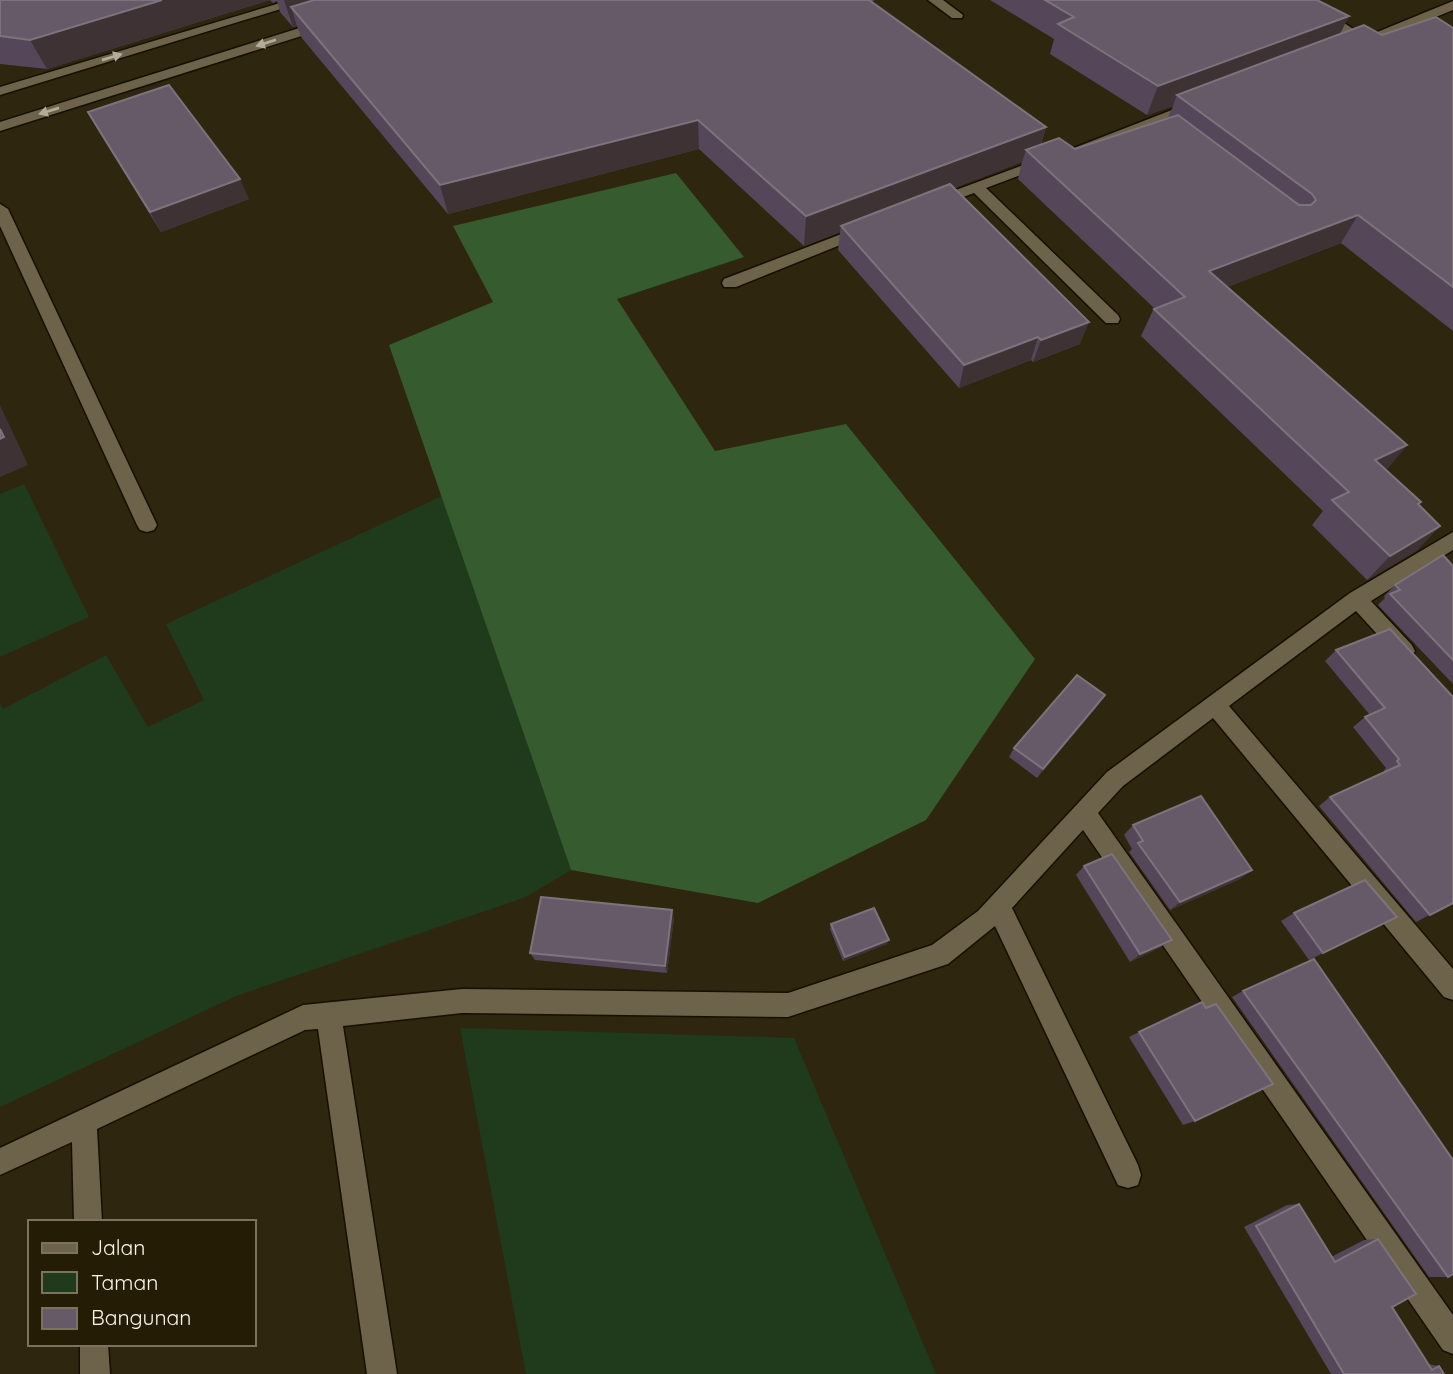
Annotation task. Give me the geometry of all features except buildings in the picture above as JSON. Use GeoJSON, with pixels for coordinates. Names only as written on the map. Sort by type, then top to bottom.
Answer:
{"type":"FeatureCollection","features":[{"type":"Feature","properties":{"kind":"street"},"geometry":{"type":"LineString","coordinates":[[0,127],[76,85],[304,0]]}},
{"type":"Feature","properties":{"kind":"street"},"geometry":{"type":"LineString","coordinates":[[934,0],[957,15]]}},
{"type":"Feature","properties":{"kind":"street"},"geometry":{"type":"LineString","coordinates":[[1301,0],[1358,45],[1453,5]]}},
{"type":"Feature","properties":{"kind":"street"},"geometry":{"type":"LineString","coordinates":[[0,91],[76,85],[342,18]]}},
{"type":"Feature","properties":{"kind":"street"},"geometry":{"type":"LineString","coordinates":[[1405,25],[1424,37]]}},
{"type":"Feature","properties":{"kind":"street"},"geometry":{"type":"LineString","coordinates":[[924,207],[1157,126],[1214,98]]}},
{"type":"Feature","properties":{"kind":"street"},"geometry":{"type":"LineString","coordinates":[[976,187],[1112,319]]}},
{"type":"Feature","properties":{"kind":"street"},"geometry":{"type":"LineString","coordinates":[[0,209],[147,525]]}},
{"type":"Feature","properties":{"kind":"street"},"geometry":{"type":"LineString","coordinates":[[730,283],[885,222]]}},
{"type":"Feature","properties":{"kind":"street"},"geometry":{"type":"LineString","coordinates":[[0,1162],[303,1018],[462,1001],[788,1005],[939,955],[986,919],[1115,779],[1357,599],[1453,540]]}},
{"type":"Feature","properties":{"kind":"street"},"geometry":{"type":"LineString","coordinates":[[1357,599],[1418,665]]}},
{"type":"Feature","properties":{"kind":"street"},"geometry":{"type":"LineString","coordinates":[[1215,705],[1453,988]]}},
{"type":"Feature","properties":{"kind":"street"},"geometry":{"type":"LineString","coordinates":[[1085,813],[1453,1340]]}},
{"type":"Feature","properties":{"kind":"street"},"geometry":{"type":"LineString","coordinates":[[998,906],[1128,1175]]}},
{"type":"Feature","properties":{"kind":"street"},"geometry":{"type":"LineString","coordinates":[[329,1016],[382,1374]]}},
{"type":"Feature","properties":{"kind":"street"},"geometry":{"type":"LineString","coordinates":[[84,1122],[88,1220]]}},
{"type":"Feature","properties":{"kind":"street"},"geometry":{"type":"LineString","coordinates":[[94,1346],[95,1374]]}},
{"type":"Feature","properties":{"kind":"green space"},"geometry":{"type":"Polygon","coordinates":[[[676,173],[744,257],[617,299],[715,451],[846,424],[1035,659],[926,820],[758,903],[571,870],[389,345],[493,302],[453,226],[676,173]]]}},
{"type":"Feature","properties":{"kind":"green space"},"geometry":{"type":"Polygon","coordinates":[[[24,484],[89,617],[0,657],[0,494],[24,484]]]}},
{"type":"Feature","properties":{"kind":"green space"},"geometry":{"type":"Polygon","coordinates":[[[442,496],[571,870],[526,897],[236,996],[0,1107],[0,703],[3,709],[106,655],[148,727],[204,700],[166,624],[442,496]]]}},
{"type":"Feature","properties":{"kind":"green space"},"geometry":{"type":"Polygon","coordinates":[[[460,1028],[794,1038],[936,1374],[526,1374],[460,1028]]]}}]}
